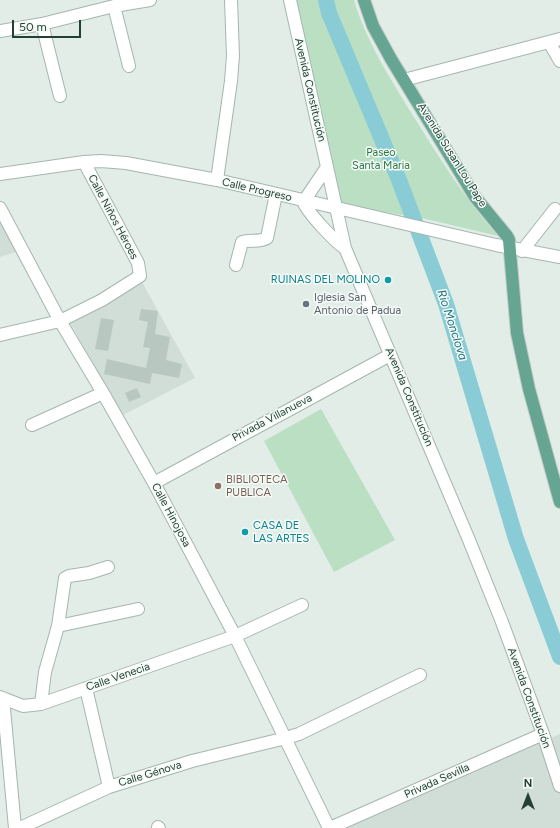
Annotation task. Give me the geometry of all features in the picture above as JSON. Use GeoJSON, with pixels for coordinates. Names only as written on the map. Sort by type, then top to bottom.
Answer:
{"type":"FeatureCollection","features":[{"type":"Feature","properties":{"kind":"main road","name":"Avenida Susan Lou Pape"},"geometry":{"type":"LineString","coordinates":[[364,0],[373,26],[404,80],[476,197],[516,249],[517,333],[529,389],[560,502]]}},
{"type":"Feature","properties":{"kind":"street"},"geometry":{"type":"LineString","coordinates":[[0,31],[42,24],[114,6],[150,0]]}},
{"type":"Feature","properties":{"kind":"street"},"geometry":{"type":"LineString","coordinates":[[217,180],[231,81],[233,56],[231,0]]}},
{"type":"Feature","properties":{"kind":"street","name":"Avenida Constitución"},"geometry":{"type":"LineString","coordinates":[[290,0],[345,248],[469,540],[502,622],[543,734],[560,786]]}},
{"type":"Feature","properties":{"kind":"street"},"geometry":{"type":"LineString","coordinates":[[114,6],[129,66]]}},
{"type":"Feature","properties":{"kind":"street"},"geometry":{"type":"LineString","coordinates":[[42,24],[60,96]]}},
{"type":"Feature","properties":{"kind":"street"},"geometry":{"type":"LineString","coordinates":[[404,80],[555,41],[560,62]]}},
{"type":"Feature","properties":{"kind":"street","name":"Calle Progreso"},"geometry":{"type":"LineString","coordinates":[[0,174],[84,162],[101,161],[126,163],[217,180],[365,216],[496,245],[560,257]]}},
{"type":"Feature","properties":{"kind":"street","name":"Calle Niños Héroes"},"geometry":{"type":"LineString","coordinates":[[60,321],[102,300],[140,276],[138,263],[84,162]]}},
{"type":"Feature","properties":{"kind":"street"},"geometry":{"type":"LineString","coordinates":[[327,167],[304,201],[307,208],[335,241],[345,248]]}},
{"type":"Feature","properties":{"kind":"street"},"geometry":{"type":"LineString","coordinates":[[236,264],[242,242],[267,238],[276,194]]}},
{"type":"Feature","properties":{"kind":"street","name":"Calle Hinojosa"},"geometry":{"type":"LineString","coordinates":[[0,208],[60,321],[154,483],[235,636],[329,828]]}},
{"type":"Feature","properties":{"kind":"street"},"geometry":{"type":"LineString","coordinates":[[516,249],[555,209]]}},
{"type":"Feature","properties":{"kind":"street"},"geometry":{"type":"LineString","coordinates":[[0,335],[60,321]]}},
{"type":"Feature","properties":{"kind":"street","name":"Privada Villanueva"},"geometry":{"type":"LineString","coordinates":[[154,483],[390,355]]}},
{"type":"Feature","properties":{"kind":"street"},"geometry":{"type":"LineString","coordinates":[[32,424],[103,393]]}},
{"type":"Feature","properties":{"kind":"street"},"geometry":{"type":"LineString","coordinates":[[40,704],[45,672],[58,626],[65,578],[108,567]]}},
{"type":"Feature","properties":{"kind":"street","name":"Calle Venecia"},"geometry":{"type":"LineString","coordinates":[[1,698],[23,706],[40,704],[235,636],[302,605]]}},
{"type":"Feature","properties":{"kind":"street"},"geometry":{"type":"LineString","coordinates":[[58,626],[138,609]]}},
{"type":"Feature","properties":{"kind":"street","name":"Calle Génova"},"geometry":{"type":"LineString","coordinates":[[20,828],[109,787],[192,761],[286,738],[339,716],[420,676]]}},
{"type":"Feature","properties":{"kind":"street"},"geometry":{"type":"LineString","coordinates":[[86,688],[109,787]]}},
{"type":"Feature","properties":{"kind":"street"},"geometry":{"type":"LineString","coordinates":[[1,698],[15,828]]}},
{"type":"Feature","properties":{"kind":"street","name":"Privada Sevilla"},"geometry":{"type":"LineString","coordinates":[[329,828],[543,734]]}},
{"type":"Feature","properties":{"kind":"shaded area"},"geometry":{"type":"Polygon","coordinates":[[[0,217],[16,252],[0,257],[0,217]]]}},
{"type":"Feature","properties":{"kind":"shaded area"},"geometry":{"type":"Polygon","coordinates":[[[142,282],[195,378],[123,415],[69,321],[142,282]]]}},
{"type":"Feature","properties":{"kind":"shaded area"},"geometry":{"type":"Polygon","coordinates":[[[560,734],[560,828],[345,828],[560,734]]]}},
{"type":"Feature","properties":{"kind":"green space","name":"Paseo Santa Maria"},"geometry":{"type":"Polygon","coordinates":[[[293,0],[354,0],[365,30],[387,73],[452,177],[498,236],[426,219],[341,205],[293,0]]]}},
{"type":"Feature","properties":{"kind":"green space"},"geometry":{"type":"Polygon","coordinates":[[[321,409],[395,540],[334,572],[264,441],[321,409]]]}},
{"type":"Feature","properties":{"kind":"building"},"geometry":{"type":"Polygon","coordinates":[[[141,309],[158,311],[155,334],[170,337],[166,360],[182,364],[179,378],[152,373],[150,384],[104,374],[107,359],[146,368],[150,348],[143,347],[148,322],[139,320],[141,309]]]}},
{"type":"Feature","properties":{"kind":"building"},"geometry":{"type":"Polygon","coordinates":[[[101,318],[114,320],[108,351],[95,349],[101,318]]]}},
{"type":"Feature","properties":{"kind":"building"},"geometry":{"type":"Polygon","coordinates":[[[137,388],[141,397],[129,402],[125,393],[137,388]]]}},
{"type":"Feature","properties":{"kind":"waterway","name":"Rio Monclova"},"geometry":{"type":"LineString","coordinates":[[326,0],[329,13],[399,180],[446,304],[516,539],[560,657]]}},
{"type":"Feature","properties":{"kind":"place","name":"RUINAS DEL MOLINO"},"geometry":{"type":"Point","coordinates":[388,280]}},
{"type":"Feature","properties":{"kind":"place","name":"Iglesia San Antonio de Padua"},"geometry":{"type":"Point","coordinates":[306,304]}},
{"type":"Feature","properties":{"kind":"place","name":"BIBLIOTECA PUBLICA"},"geometry":{"type":"Point","coordinates":[218,486]}},
{"type":"Feature","properties":{"kind":"place","name":"CASA DE LAS ARTES"},"geometry":{"type":"Point","coordinates":[245,532]}}]}
